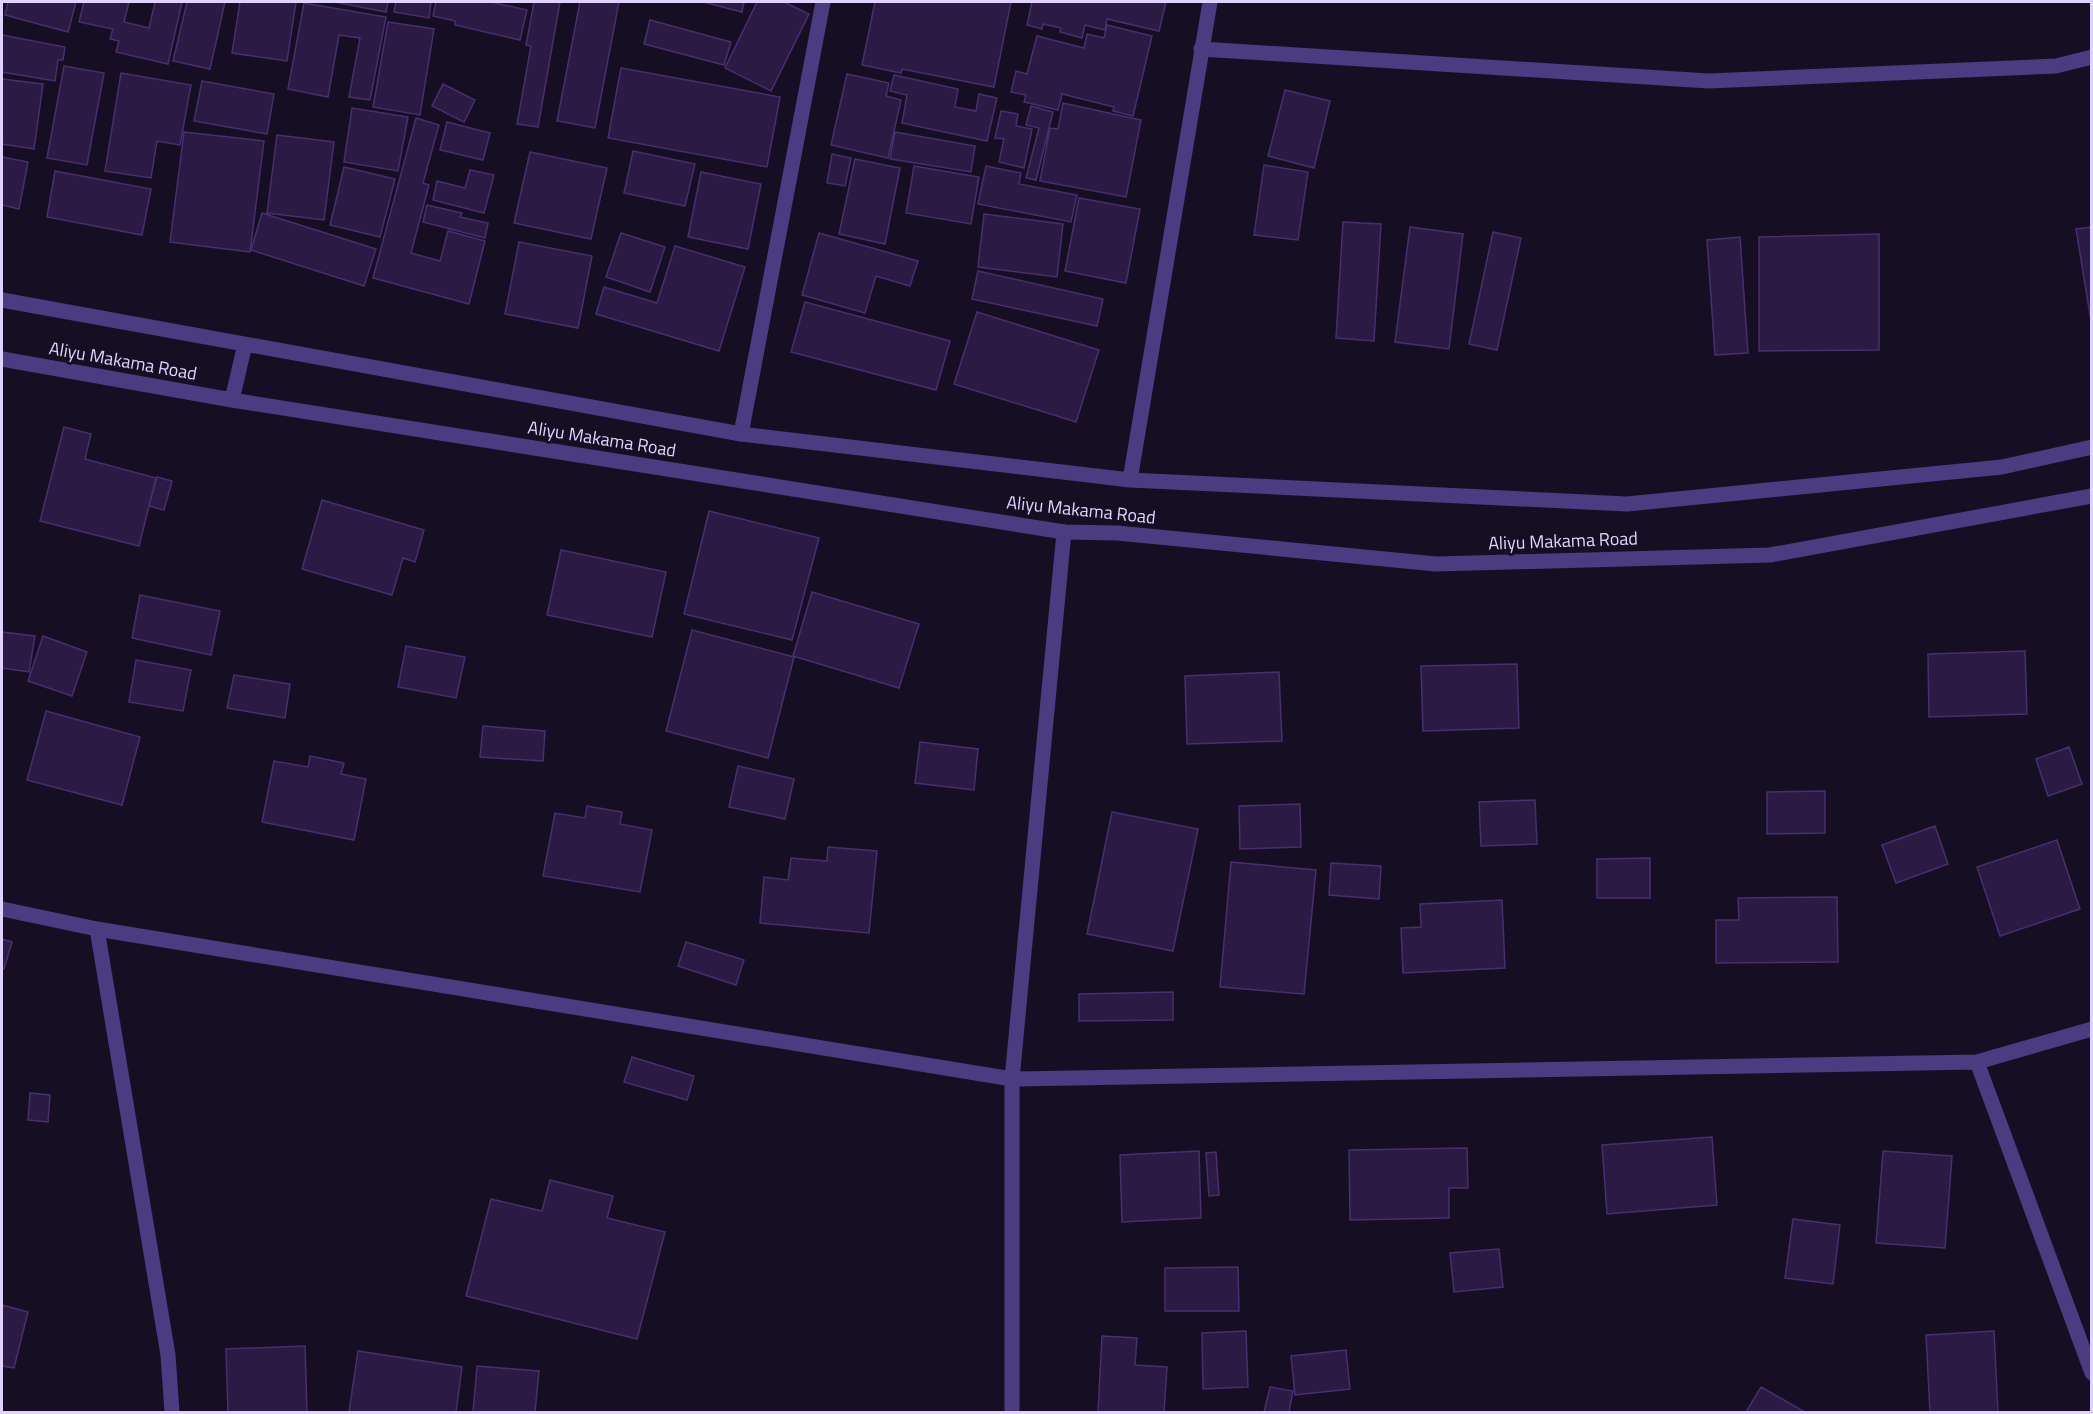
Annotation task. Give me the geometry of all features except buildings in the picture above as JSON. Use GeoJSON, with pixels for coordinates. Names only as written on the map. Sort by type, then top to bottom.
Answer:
{"type":"FeatureCollection","features":[{"type":"Feature","properties":{"kind":"street"},"geometry":{"type":"LineString","coordinates":[[741,434],[823,2]]}},
{"type":"Feature","properties":{"kind":"street"},"geometry":{"type":"LineString","coordinates":[[1130,480],[1210,2]]}},
{"type":"Feature","properties":{"kind":"street"},"geometry":{"type":"LineString","coordinates":[[1201,49],[1708,81],[2056,66],[2091,57]]}},
{"type":"Feature","properties":{"kind":"street","name":"Aliyu Makama Road"},"geometry":{"type":"LineString","coordinates":[[2,300],[741,434],[1130,480],[1627,504],[2002,467],[2091,447]]}},
{"type":"Feature","properties":{"kind":"street"},"geometry":{"type":"LineString","coordinates":[[232,400],[245,344]]}},
{"type":"Feature","properties":{"kind":"street","name":"Aliyu Makama Road"},"geometry":{"type":"LineString","coordinates":[[2,359],[232,400],[1064,532],[1117,533],[1436,564],[1770,555],[2091,496]]}},
{"type":"Feature","properties":{"kind":"street"},"geometry":{"type":"LineString","coordinates":[[1012,1413],[1012,1079],[1064,532]]}},
{"type":"Feature","properties":{"kind":"street"},"geometry":{"type":"LineString","coordinates":[[2,909],[97,929],[1012,1079],[1647,1070],[1977,1062],[2091,1029]]}},
{"type":"Feature","properties":{"kind":"street"},"geometry":{"type":"LineString","coordinates":[[97,929],[168,1355],[172,1413]]}},
{"type":"Feature","properties":{"kind":"street"},"geometry":{"type":"LineString","coordinates":[[1977,1062],[2091,1373]]}}]}
